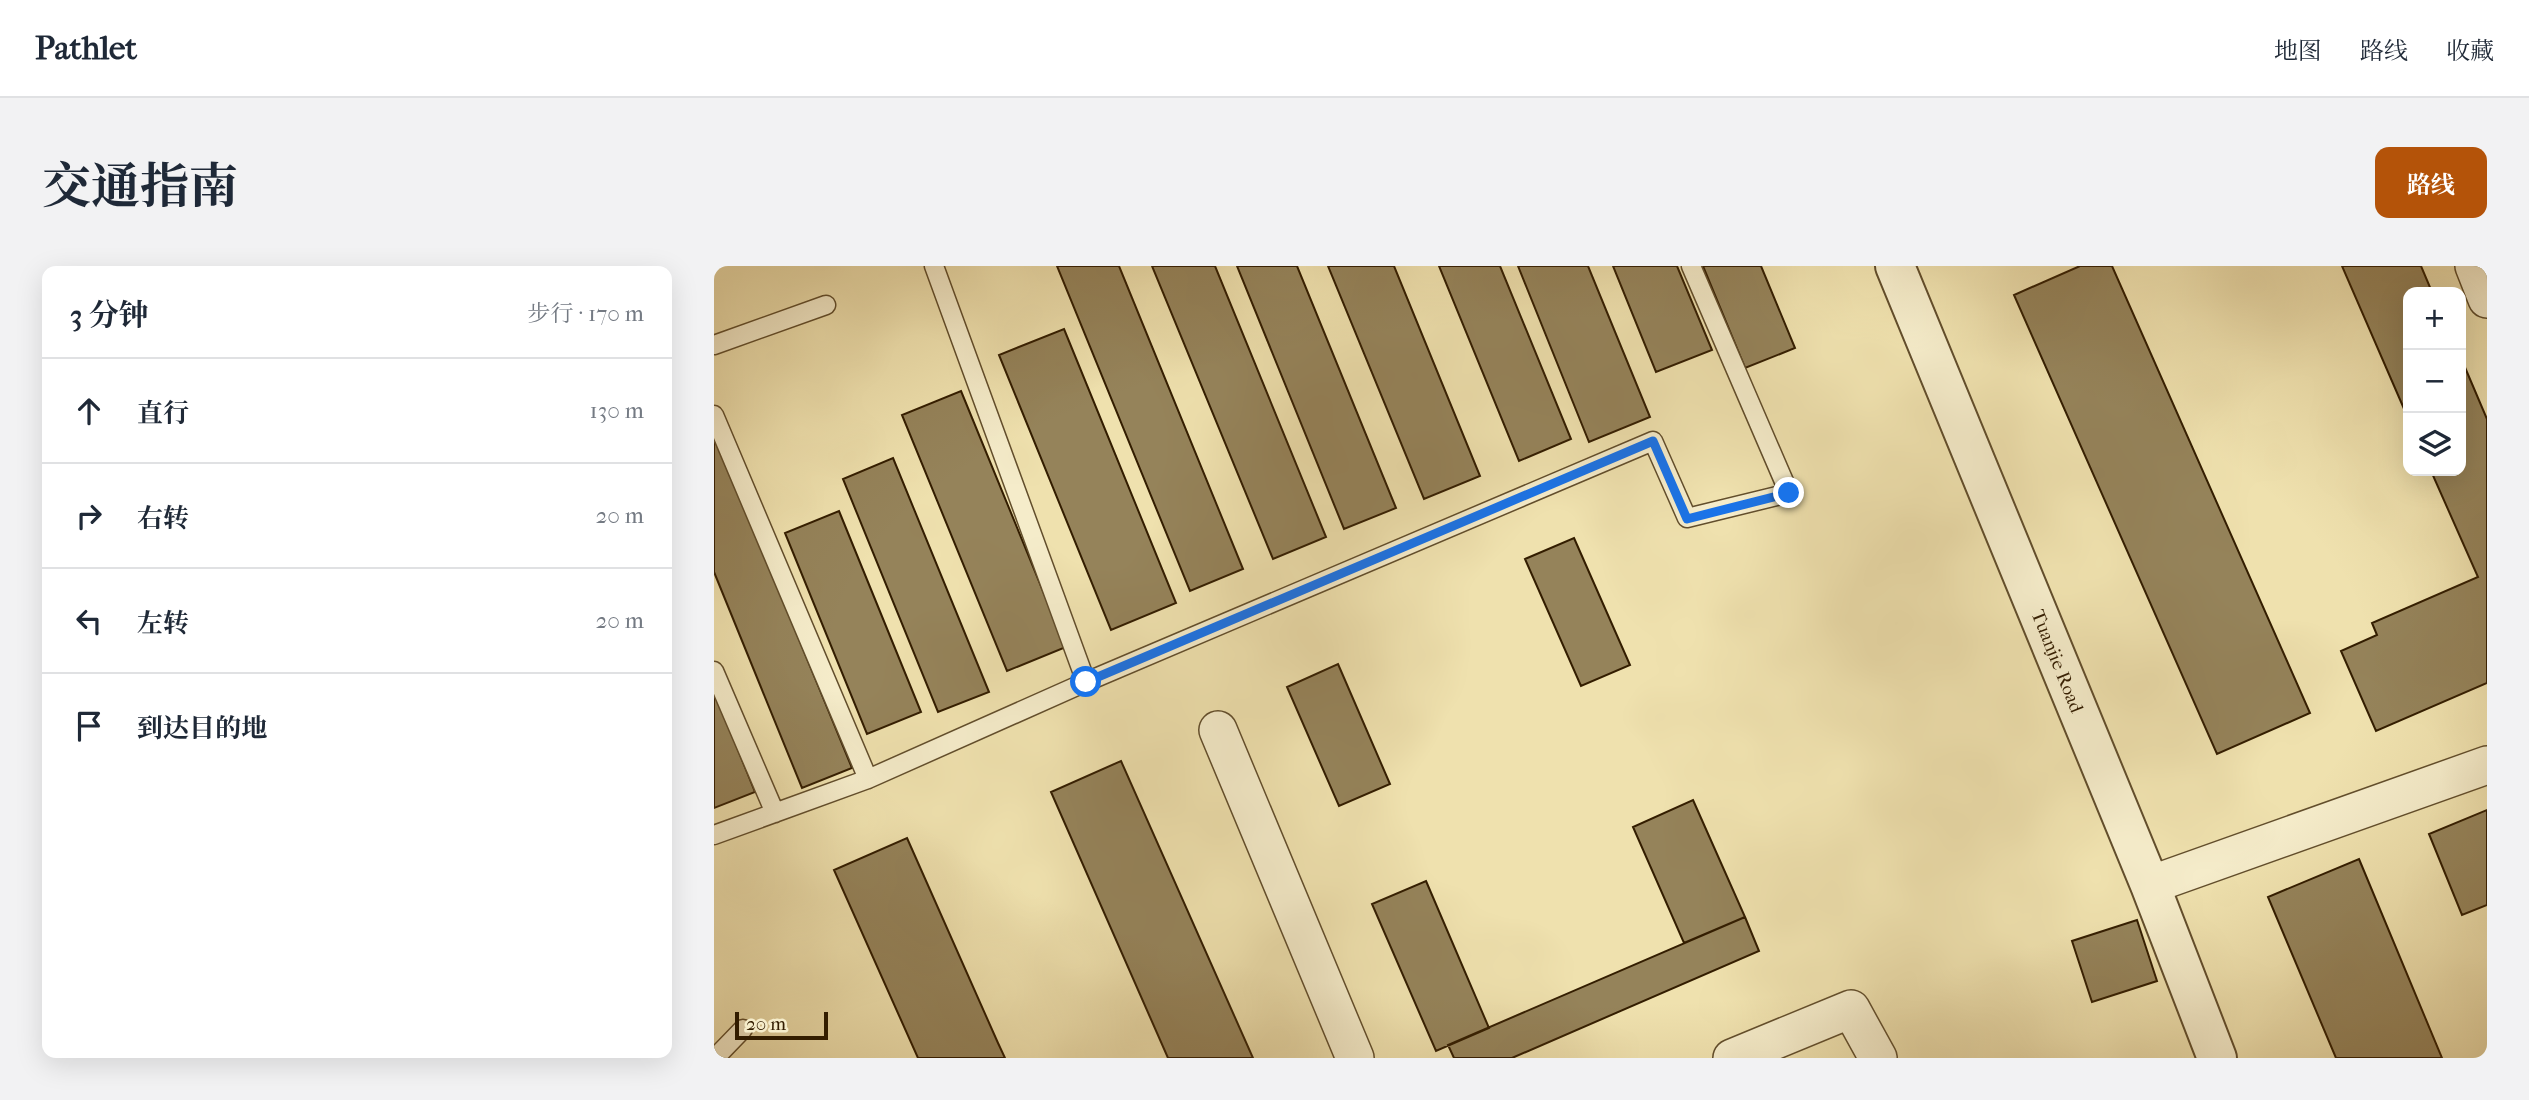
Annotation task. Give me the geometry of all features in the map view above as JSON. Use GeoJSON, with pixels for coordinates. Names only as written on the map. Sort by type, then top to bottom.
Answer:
{"type":"FeatureCollection","features":[{"type":"Feature","properties":{"kind":"street","name":"Tuanjie Road"},"geometry":{"type":"LineString","coordinates":[[1895,266],[2150,885],[2217,1058]]}},
{"type":"Feature","properties":{"kind":"street"},"geometry":{"type":"LineString","coordinates":[[2474,266],[2487,299]]}},
{"type":"Feature","properties":{"kind":"street"},"geometry":{"type":"LineString","coordinates":[[1219,730],[1355,1058]]}},
{"type":"Feature","properties":{"kind":"street"},"geometry":{"type":"LineString","coordinates":[[2150,885],[2487,765]]}},
{"type":"Feature","properties":{"kind":"street"},"geometry":{"type":"LineString","coordinates":[[1732,1058],[1851,1009],[1878,1058]]}},
{"type":"Feature","properties":{"kind":"lane"},"geometry":{"type":"LineString","coordinates":[[934,266],[1086,682]]}},
{"type":"Feature","properties":{"kind":"lane"},"geometry":{"type":"LineString","coordinates":[[714,835],[869,779],[1086,682],[1653,441],[1687,519],[1789,493],[1691,266]]}},
{"type":"Feature","properties":{"kind":"lane"},"geometry":{"type":"LineString","coordinates":[[714,345],[826,305]]}},
{"type":"Feature","properties":{"kind":"lane"},"geometry":{"type":"LineString","coordinates":[[714,415],[869,779]]}},
{"type":"Feature","properties":{"kind":"lane"},"geometry":{"type":"LineString","coordinates":[[714,671],[775,813]]}},
{"type":"Feature","properties":{"kind":"lane"},"geometry":{"type":"LineString","coordinates":[[715,1058],[743,1029]]}},
{"type":"Feature","properties":{"kind":"building"},"geometry":{"type":"Polygon","coordinates":[[[1057,266],[1119,266],[1243,569],[1190,591],[1057,266]]]}},
{"type":"Feature","properties":{"kind":"building"},"geometry":{"type":"Polygon","coordinates":[[[1152,266],[1215,266],[1326,537],[1273,559],[1152,266]]]}},
{"type":"Feature","properties":{"kind":"building"},"geometry":{"type":"Polygon","coordinates":[[[1237,266],[1297,266],[1396,508],[1344,529],[1237,266]]]}},
{"type":"Feature","properties":{"kind":"building"},"geometry":{"type":"Polygon","coordinates":[[[1328,266],[1394,266],[1480,476],[1424,499],[1328,266]]]}},
{"type":"Feature","properties":{"kind":"building"},"geometry":{"type":"Polygon","coordinates":[[[1439,266],[1500,266],[1571,439],[1519,461],[1439,266]]]}},
{"type":"Feature","properties":{"kind":"building"},"geometry":{"type":"Polygon","coordinates":[[[1518,266],[1588,266],[1650,417],[1589,442],[1518,266]]]}},
{"type":"Feature","properties":{"kind":"building"},"geometry":{"type":"Polygon","coordinates":[[[1613,266],[1677,266],[1712,350],[1656,372],[1613,266]]]}},
{"type":"Feature","properties":{"kind":"building"},"geometry":{"type":"Polygon","coordinates":[[[1703,266],[1761,266],[1795,348],[1745,368],[1703,266]]]}},
{"type":"Feature","properties":{"kind":"building"},"geometry":{"type":"Polygon","coordinates":[[[2080,266],[2112,266],[2310,713],[2217,754],[2014,295],[2080,266]]]}},
{"type":"Feature","properties":{"kind":"building"},"geometry":{"type":"Polygon","coordinates":[[[2342,266],[2421,266],[2430,287],[2403,287],[2403,406],[2342,266]]]}},
{"type":"Feature","properties":{"kind":"building"},"geometry":{"type":"Polygon","coordinates":[[[1064,329],[1176,603],[1111,630],[999,355],[1064,329]]]}},
{"type":"Feature","properties":{"kind":"building"},"geometry":{"type":"Polygon","coordinates":[[[2466,370],[2487,419],[2487,683],[2376,731],[2341,651],[2377,635],[2372,623],[2478,577],[2433,476],[2466,476],[2466,370]]]}},
{"type":"Feature","properties":{"kind":"building"},"geometry":{"type":"Polygon","coordinates":[[[961,391],[1066,647],[1007,671],[902,415],[961,391]]]}},
{"type":"Feature","properties":{"kind":"building"},"geometry":{"type":"Polygon","coordinates":[[[714,432],[852,768],[802,788],[714,572],[714,432]]]}},
{"type":"Feature","properties":{"kind":"building"},"geometry":{"type":"Polygon","coordinates":[[[893,458],[989,692],[938,712],[843,479],[893,458]]]}},
{"type":"Feature","properties":{"kind":"building"},"geometry":{"type":"Polygon","coordinates":[[[839,511],[921,712],[867,734],[785,533],[839,511]]]}},
{"type":"Feature","properties":{"kind":"building"},"geometry":{"type":"Polygon","coordinates":[[[1574,538],[1630,665],[1581,686],[1525,559],[1574,538]]]}},
{"type":"Feature","properties":{"kind":"building"},"geometry":{"type":"Polygon","coordinates":[[[1338,664],[1390,784],[1339,806],[1287,687],[1338,664]]]}},
{"type":"Feature","properties":{"kind":"building"},"geometry":{"type":"Polygon","coordinates":[[[714,690],[755,792],[714,808],[714,690]]]}},
{"type":"Feature","properties":{"kind":"building"},"geometry":{"type":"Polygon","coordinates":[[[1121,761],[1253,1058],[1168,1058],[1051,792],[1121,761]]]}},
{"type":"Feature","properties":{"kind":"building"},"geometry":{"type":"Polygon","coordinates":[[[1693,800],[1745,917],[1684,943],[1633,827],[1693,800]]]}},
{"type":"Feature","properties":{"kind":"building"},"geometry":{"type":"Polygon","coordinates":[[[2487,810],[2487,905],[2462,915],[2429,834],[2487,810]]]}},
{"type":"Feature","properties":{"kind":"building"},"geometry":{"type":"Polygon","coordinates":[[[907,838],[1005,1058],[918,1058],[834,870],[907,838]]]}},
{"type":"Feature","properties":{"kind":"building"},"geometry":{"type":"Polygon","coordinates":[[[2359,859],[2442,1058],[2336,1058],[2268,897],[2359,859]]]}},
{"type":"Feature","properties":{"kind":"building"},"geometry":{"type":"Polygon","coordinates":[[[1426,881],[1489,1028],[1436,1051],[1372,904],[1426,881]]]}},
{"type":"Feature","properties":{"kind":"building"},"geometry":{"type":"Polygon","coordinates":[[[1745,917],[1759,951],[1512,1058],[1454,1058],[1448,1045],[1745,917]]]}},
{"type":"Feature","properties":{"kind":"building"},"geometry":{"type":"Polygon","coordinates":[[[2137,920],[2157,981],[2092,1002],[2072,941],[2137,920]]]}},
{"type":"Feature","properties":{"kind":"route"},"geometry":{"type":"LineString","coordinates":[[1086,682],[1653,441],[1687,519],[1789,493]]}}]}
